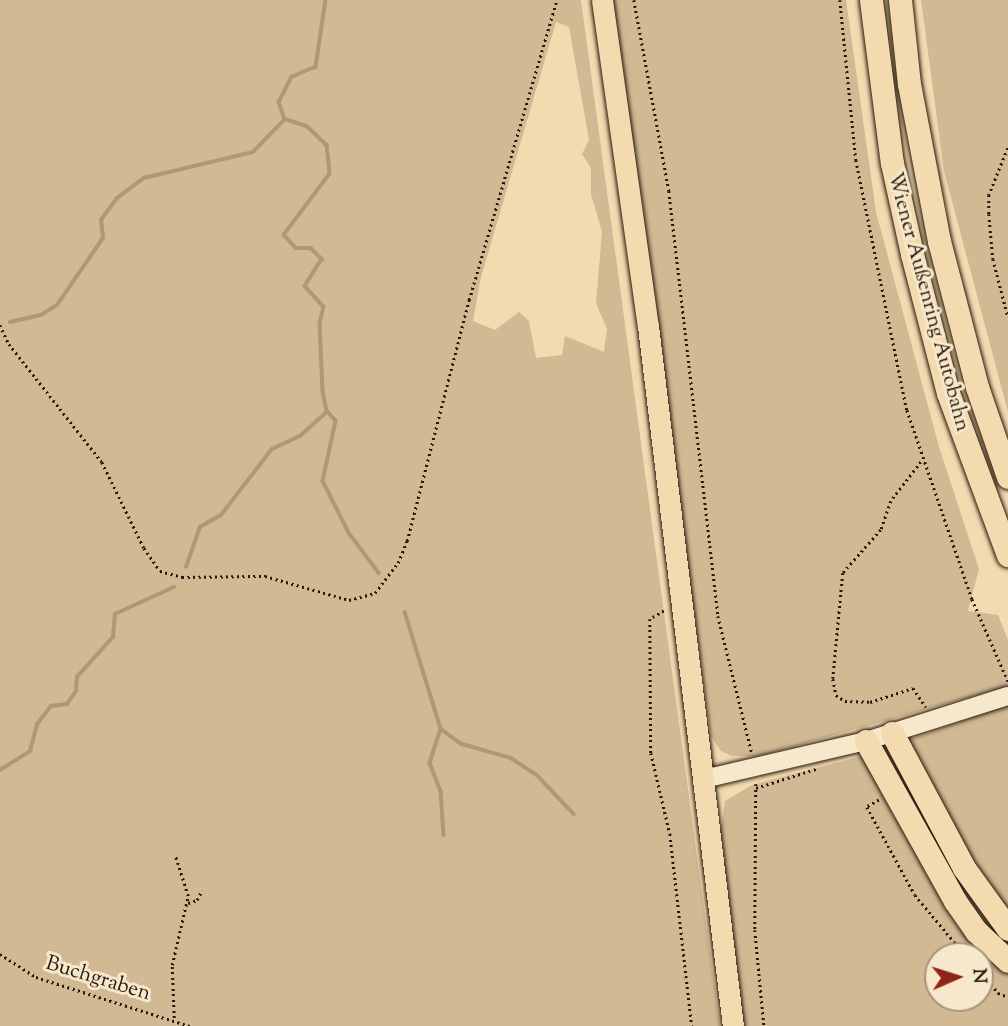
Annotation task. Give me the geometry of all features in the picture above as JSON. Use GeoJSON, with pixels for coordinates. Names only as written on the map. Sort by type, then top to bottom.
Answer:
{"type":"FeatureCollection","features":[{"type":"Feature","properties":{"kind":"highway","name":"Wiener Außenring Autobahn"},"geometry":{"type":"LineString","coordinates":[[871,0],[892,163],[912,254],[948,393],[1008,555]]}},
{"type":"Feature","properties":{"kind":"highway","name":"Wiener Außenring Autobahn"},"geometry":{"type":"LineString","coordinates":[[900,0],[909,84],[939,241],[977,387],[1008,477]]}},
{"type":"Feature","properties":{"kind":"highway"},"geometry":{"type":"LineString","coordinates":[[892,733],[964,868],[1008,929]]}},
{"type":"Feature","properties":{"kind":"highway"},"geometry":{"type":"LineString","coordinates":[[866,741],[954,901],[976,931],[1008,961]]}},
{"type":"Feature","properties":{"kind":"main road"},"geometry":{"type":"LineString","coordinates":[[602,0],[682,605],[733,1026]]}},
{"type":"Feature","properties":{"kind":"main road"},"geometry":{"type":"LineString","coordinates":[[704,779],[756,769],[866,741],[1008,696]]}},
{"type":"Feature","properties":{"kind":"path"},"geometry":{"type":"LineString","coordinates":[[0,325],[9,344],[103,462],[144,548],[160,570],[182,577],[265,576],[349,600],[375,593],[398,564],[407,541],[469,300],[557,0]]}},
{"type":"Feature","properties":{"kind":"path"},"geometry":{"type":"LineString","coordinates":[[634,0],[669,191],[718,616],[756,769],[755,930],[764,1026]]}},
{"type":"Feature","properties":{"kind":"path"},"geometry":{"type":"LineString","coordinates":[[840,0],[856,160],[922,460],[972,599],[1008,681]]}},
{"type":"Feature","properties":{"kind":"path"},"geometry":{"type":"LineString","coordinates":[[1008,148],[992,185],[989,214],[993,259],[1008,317]]}},
{"type":"Feature","properties":{"kind":"path"},"geometry":{"type":"LineString","coordinates":[[922,460],[891,501],[881,530],[843,573],[833,679],[836,695],[851,702],[870,702],[913,688],[920,693],[931,720]]}},
{"type":"Feature","properties":{"kind":"path"},"geometry":{"type":"LineString","coordinates":[[682,605],[650,619],[651,753],[670,834],[692,1026]]}},
{"type":"Feature","properties":{"kind":"path"},"geometry":{"type":"LineString","coordinates":[[756,788],[819,769]]}},
{"type":"Feature","properties":{"kind":"path"},"geometry":{"type":"LineString","coordinates":[[886,796],[867,807],[915,895],[954,942]]}},
{"type":"Feature","properties":{"kind":"path"},"geometry":{"type":"LineString","coordinates":[[174,1018],[172,965],[187,903],[175,855]]}},
{"type":"Feature","properties":{"kind":"path"},"geometry":{"type":"LineString","coordinates":[[187,903],[197,900],[202,890]]}},
{"type":"Feature","properties":{"kind":"path","name":"Buchgraben"},"geometry":{"type":"LineString","coordinates":[[0,954],[36,977],[174,1018],[190,1026]]}},
{"type":"Feature","properties":{"kind":"shaded area"},"geometry":{"type":"Polygon","coordinates":[[[0,0],[581,0],[720,1026],[0,1026],[0,0]],[[556,22],[481,277],[473,321],[495,330],[519,312],[529,321],[536,358],[562,355],[565,336],[604,352],[607,329],[596,303],[602,232],[591,194],[591,168],[582,154],[589,140],[569,27],[556,22]]]}},
{"type":"Feature","properties":{"kind":"shaded area"},"geometry":{"type":"Polygon","coordinates":[[[610,0],[846,0],[876,212],[939,447],[979,569],[968,611],[998,615],[1008,640],[1008,686],[760,756],[732,756],[721,751],[711,736],[610,0]]]}},
{"type":"Feature","properties":{"kind":"shaded area"},"geometry":{"type":"Polygon","coordinates":[[[921,0],[1008,0],[1008,412],[944,171],[921,0]]]}},
{"type":"Feature","properties":{"kind":"shaded area"},"geometry":{"type":"Polygon","coordinates":[[[1008,705],[1008,1026],[744,1026],[720,836],[725,801],[752,785],[862,756],[1008,705]]]}},
{"type":"Feature","properties":{"kind":"waterway"},"geometry":{"type":"LineString","coordinates":[[326,0],[316,67],[292,77],[279,102],[285,119],[307,126],[327,145],[330,174],[284,235],[296,248],[311,248],[322,259],[305,286],[324,307],[320,323],[323,392],[327,411],[336,421],[323,481],[349,533],[379,573]]}},
{"type":"Feature","properties":{"kind":"waterway"},"geometry":{"type":"LineString","coordinates":[[10,322],[41,315],[57,305],[103,238],[101,220],[116,199],[144,178],[253,152],[285,119]]}},
{"type":"Feature","properties":{"kind":"waterway"},"geometry":{"type":"LineString","coordinates":[[186,567],[200,527],[221,515],[272,449],[300,436],[327,412]]}},
{"type":"Feature","properties":{"kind":"waterway"},"geometry":{"type":"LineString","coordinates":[[0,770],[30,751],[37,724],[51,706],[67,704],[76,691],[77,677],[113,637],[115,614],[174,587]]}},
{"type":"Feature","properties":{"kind":"waterway"},"geometry":{"type":"LineString","coordinates":[[405,612],[441,729],[430,763],[441,791],[444,835]]}},
{"type":"Feature","properties":{"kind":"waterway"},"geometry":{"type":"LineString","coordinates":[[441,729],[462,744],[511,758],[536,774],[574,814]]}}]}
